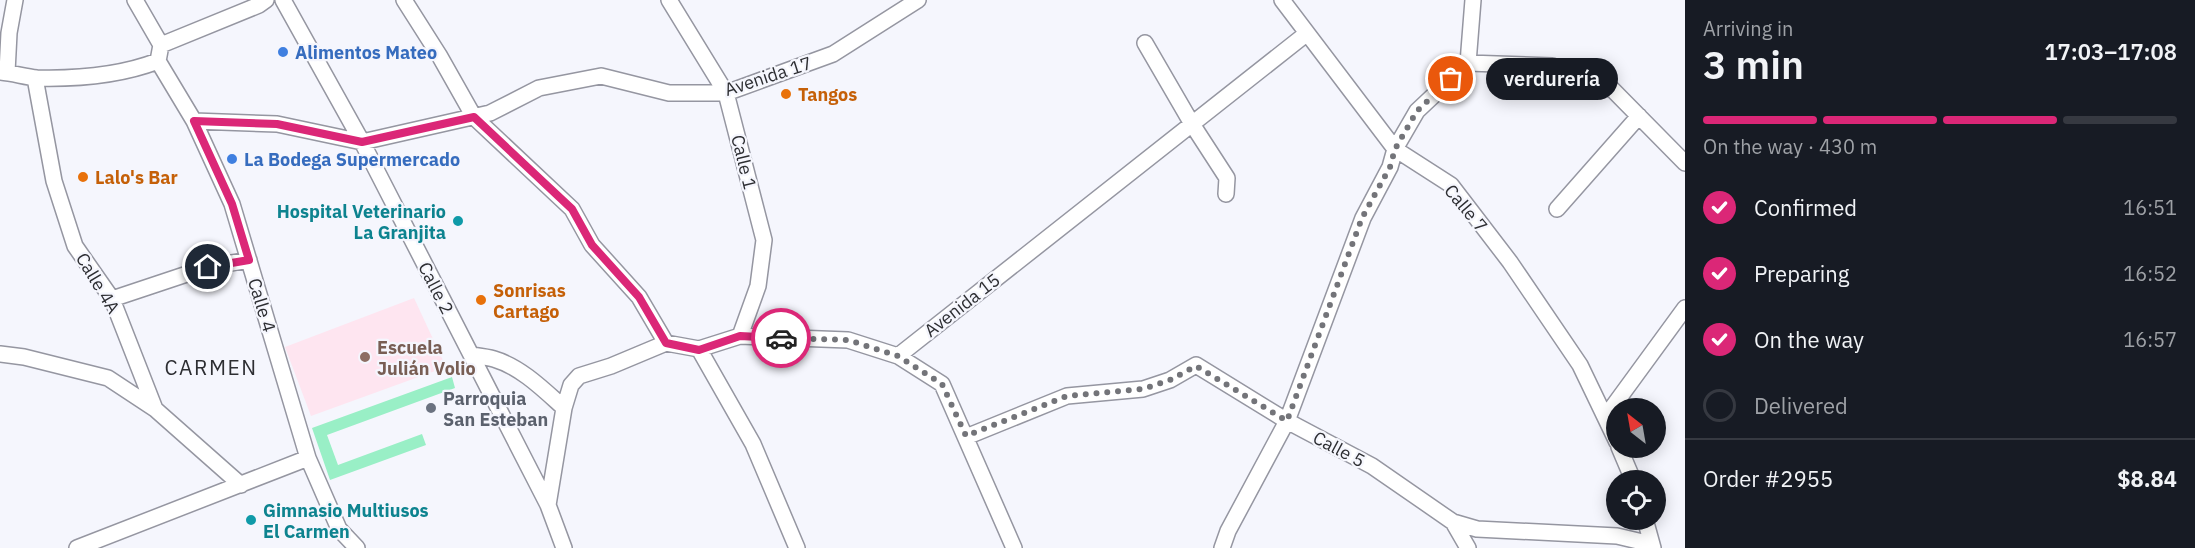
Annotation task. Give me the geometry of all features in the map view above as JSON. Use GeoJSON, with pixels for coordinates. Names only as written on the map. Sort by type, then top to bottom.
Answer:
{"type":"FeatureCollection","features":[{"type":"Feature","properties":{"kind":"street"},"geometry":{"type":"LineString","coordinates":[[15,0],[3,72],[35,78],[98,77],[158,61],[161,45],[135,0]]}},
{"type":"Feature","properties":{"kind":"street"},"geometry":{"type":"LineString","coordinates":[[161,45],[259,5],[266,0]]}},
{"type":"Feature","properties":{"kind":"street","name":"Calle 2"},"geometry":{"type":"LineString","coordinates":[[283,0],[362,142],[548,505],[564,548]]}},
{"type":"Feature","properties":{"kind":"street"},"geometry":{"type":"LineString","coordinates":[[404,0],[474,117],[572,209],[592,245],[639,297],[666,343]]}},
{"type":"Feature","properties":{"kind":"street","name":"Avenida 17"},"geometry":{"type":"LineString","coordinates":[[362,142],[490,113],[539,88],[601,76],[669,93],[726,93],[833,54],[918,0]]}},
{"type":"Feature","properties":{"kind":"street","name":"Calle 7"},"geometry":{"type":"LineString","coordinates":[[1282,0],[1395,149],[1451,185],[1510,262],[1580,365],[1606,416]]}},
{"type":"Feature","properties":{"kind":"street"},"geometry":{"type":"LineString","coordinates":[[1222,548],[1228,531],[1287,421],[1362,218],[1390,167],[1395,149],[1417,111],[1468,63],[1473,0]]}},
{"type":"Feature","properties":{"kind":"street","name":"Calle 1"},"geometry":{"type":"LineString","coordinates":[[674,1],[726,93],[764,240],[758,286],[740,336]]}},
{"type":"Feature","properties":{"kind":"street","name":"Avenida 15"},"geometry":{"type":"LineString","coordinates":[[898,356],[1306,34]]}},
{"type":"Feature","properties":{"kind":"street"},"geometry":{"type":"LineString","coordinates":[[1145,43],[1227,178],[1226,194]]}},
{"type":"Feature","properties":{"kind":"street","name":"Calle 4"},"geometry":{"type":"LineString","coordinates":[[158,61],[194,121],[232,204],[308,458],[339,530],[357,548]]}},
{"type":"Feature","properties":{"kind":"street"},"geometry":{"type":"LineString","coordinates":[[1468,63],[1552,66],[1613,90],[1685,164]]}},
{"type":"Feature","properties":{"kind":"street","name":"Calle 4A"},"geometry":{"type":"LineString","coordinates":[[35,78],[54,181],[75,246],[112,299],[155,409],[241,485]]}},
{"type":"Feature","properties":{"kind":"street"},"geometry":{"type":"LineString","coordinates":[[1557,209],[1639,116]]}},
{"type":"Feature","properties":{"kind":"street"},"geometry":{"type":"LineString","coordinates":[[194,121],[277,124],[362,142]]}},
{"type":"Feature","properties":{"kind":"street"},"geometry":{"type":"LineString","coordinates":[[112,299],[208,267],[249,260]]}},
{"type":"Feature","properties":{"kind":"street"},"geometry":{"type":"LineString","coordinates":[[1621,398],[1680,327],[1685,308]]}},
{"type":"Feature","properties":{"kind":"street"},"geometry":{"type":"LineString","coordinates":[[548,505],[564,408],[571,385],[579,376],[611,366],[666,343],[699,350],[740,336],[848,340],[898,356],[942,384],[1014,548]]}},
{"type":"Feature","properties":{"kind":"street"},"geometry":{"type":"LineString","coordinates":[[699,350],[753,444],[797,548]]}},
{"type":"Feature","properties":{"kind":"street"},"geometry":{"type":"LineString","coordinates":[[0,354],[24,357],[108,378],[155,409]]}},
{"type":"Feature","properties":{"kind":"street"},"geometry":{"type":"LineString","coordinates":[[471,355],[495,359],[513,368],[543,388],[564,408]]}},
{"type":"Feature","properties":{"kind":"street","name":"Calle 5"},"geometry":{"type":"LineString","coordinates":[[966,436],[1067,396],[1143,389],[1170,380],[1196,366],[1287,421],[1372,466],[1453,522],[1468,548]]}},
{"type":"Feature","properties":{"kind":"street"},"geometry":{"type":"LineString","coordinates":[[87,546],[308,458]]}},
{"type":"Feature","properties":{"kind":"street"},"geometry":{"type":"LineString","coordinates":[[1453,522],[1477,529],[1617,536],[1652,546]]}},
{"type":"Feature","properties":{"kind":"street"},"geometry":{"type":"LineString","coordinates":[[1648,530],[1652,546]]}},
{"type":"Feature","properties":{"kind":"shaded area","name":"Escuela Julián Volio"},"geometry":{"type":"Polygon","coordinates":[[[414,298],[446,367],[311,416],[285,347],[414,298]]]}},
{"type":"Feature","properties":{"kind":"green space"},"geometry":{"type":"Polygon","coordinates":[[[452,377],[455,388],[327,435],[338,465],[422,434],[426,445],[330,480],[312,428],[452,377]]]}},
{"type":"Feature","properties":{"kind":"way so far"},"geometry":{"type":"LineString","coordinates":[[781,338],[848,340],[898,356],[942,384],[966,436],[1067,396],[1143,389],[1170,380],[1196,366],[1287,421],[1362,218],[1390,167],[1395,149],[1417,111],[1451,79]]}},
{"type":"Feature","properties":{"kind":"place","name":"Alimentos Mateo"},"geometry":{"type":"Point","coordinates":[283,52]}},
{"type":"Feature","properties":{"kind":"place","name":"verdurería"},"geometry":{"type":"Point","coordinates":[1451,79]}},
{"type":"Feature","properties":{"kind":"place","name":"Tangos"},"geometry":{"type":"Point","coordinates":[786,94]}},
{"type":"Feature","properties":{"kind":"place","name":"La Bodega Supermercado"},"geometry":{"type":"Point","coordinates":[232,159]}},
{"type":"Feature","properties":{"kind":"place","name":"Lalo's Bar"},"geometry":{"type":"Point","coordinates":[83,177]}},
{"type":"Feature","properties":{"kind":"place","name":"Hospital Veterinario La Granjita"},"geometry":{"type":"Point","coordinates":[458,221]}},
{"type":"Feature","properties":{"kind":"place","name":"Sonrisas Cartago"},"geometry":{"type":"Point","coordinates":[481,300]}},
{"type":"Feature","properties":{"kind":"place","name":"Escuela Julián Volio"},"geometry":{"type":"Point","coordinates":[365,357]}},
{"type":"Feature","properties":{"kind":"place","name":"Parroquia San Esteban"},"geometry":{"type":"Point","coordinates":[431,408]}},
{"type":"Feature","properties":{"kind":"place","name":"Gimnasio Multiusos El Carmen"},"geometry":{"type":"Point","coordinates":[251,520]}},
{"type":"Feature","properties":{"kind":"district","name":"CARMEN"},"geometry":{"type":"Point","coordinates":[211,367]}},
{"type":"Feature","properties":{"kind":"route"},"geometry":{"type":"LineString","coordinates":[[208,267],[249,260],[232,204],[194,121],[277,124],[362,142],[474,117],[572,209],[592,245],[639,297],[666,343],[699,350],[740,336],[781,338]]}}]}
